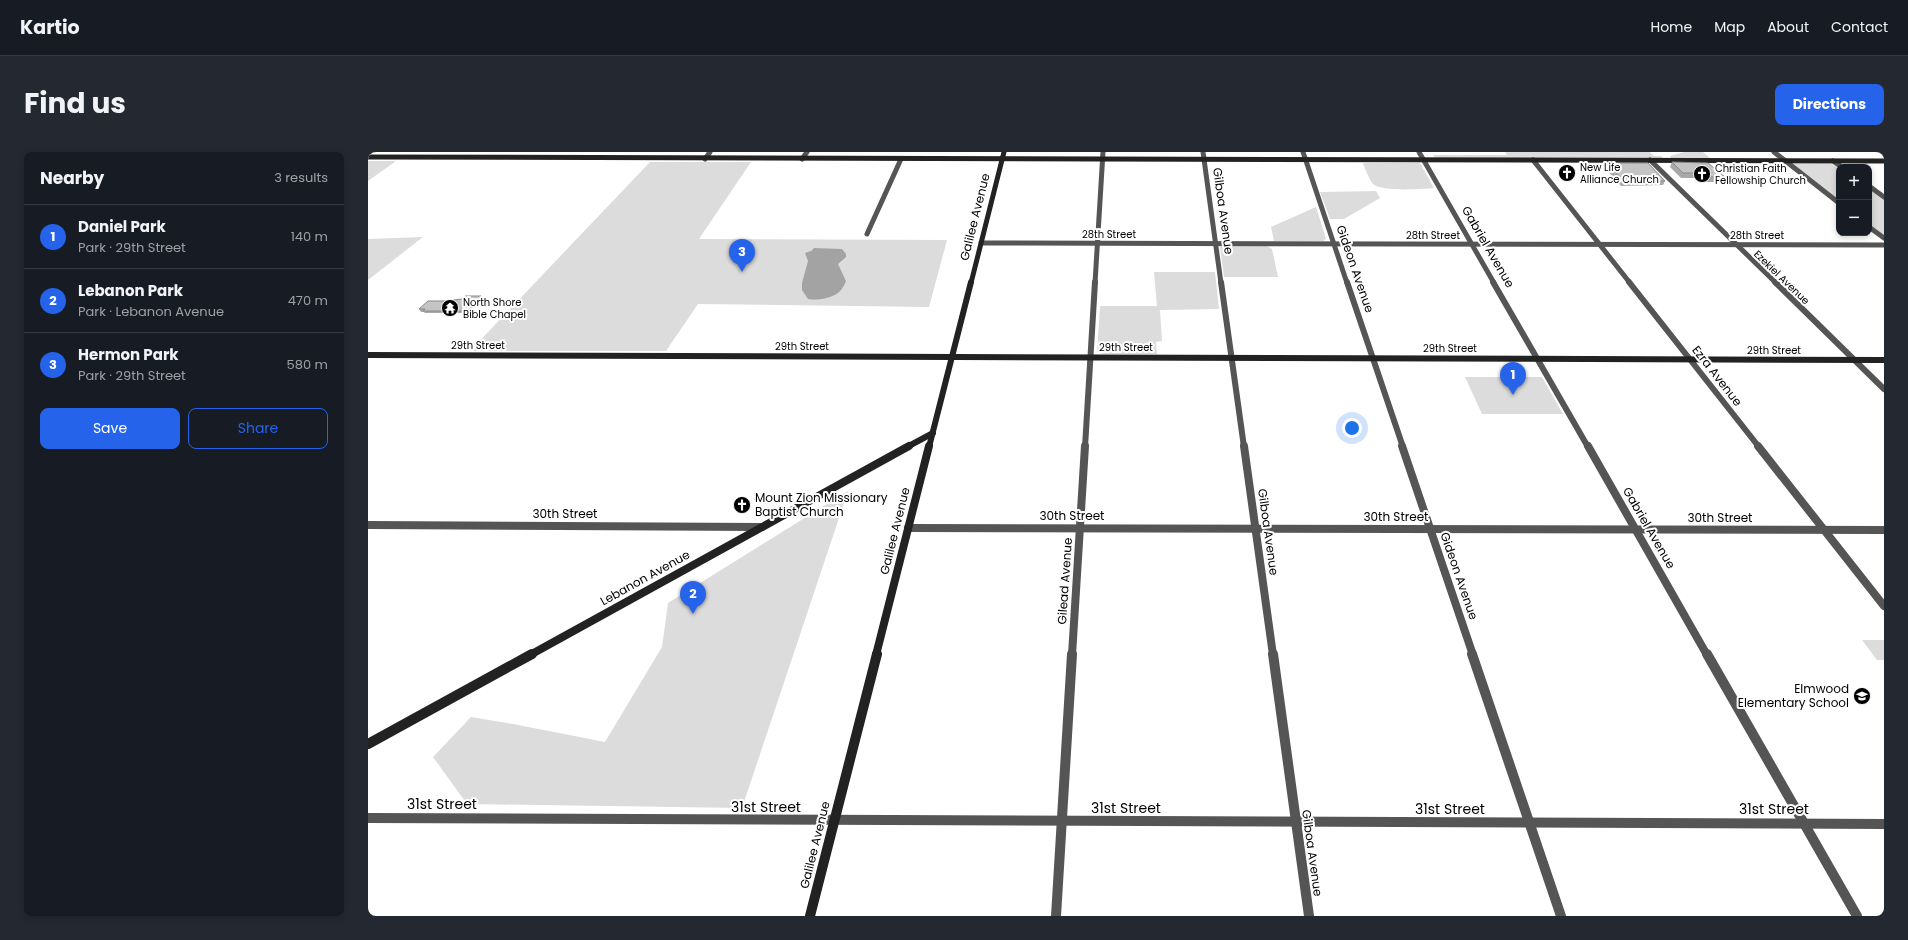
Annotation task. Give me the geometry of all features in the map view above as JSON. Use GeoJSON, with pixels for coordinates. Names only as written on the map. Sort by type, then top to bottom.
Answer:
{"type":"FeatureCollection","features":[{"type":"Feature","properties":{"kind":"street"},"geometry":{"type":"LineString","coordinates":[[705,159],[710,152]]}},
{"type":"Feature","properties":{"kind":"street"},"geometry":{"type":"LineString","coordinates":[[802,159],[807,152]]}},
{"type":"Feature","properties":{"kind":"street","name":"Gideon Avenue"},"geometry":{"type":"LineString","coordinates":[[1303,152],[1561,916]]}},
{"type":"Feature","properties":{"kind":"street","name":"Gabriel Avenue"},"geometry":{"type":"LineString","coordinates":[[1419,152],[1857,916]]}},
{"type":"Feature","properties":{"kind":"street"},"geometry":{"type":"LineString","coordinates":[[1774,152],[1836,201]]}},
{"type":"Feature","properties":{"kind":"street"},"geometry":{"type":"LineString","coordinates":[[368,158],[901,159],[1003,156],[1204,156],[1306,161],[1884,161]]}},
{"type":"Feature","properties":{"kind":"street","name":"Galilee Avenue"},"geometry":{"type":"LineString","coordinates":[[810,916],[1003,156]]}},
{"type":"Feature","properties":{"kind":"street","name":"Gilead Avenue"},"geometry":{"type":"LineString","coordinates":[[1056,916],[1103,156]]}},
{"type":"Feature","properties":{"kind":"street","name":"Gilboa Avenue"},"geometry":{"type":"LineString","coordinates":[[1204,156],[1309,916]]}},
{"type":"Feature","properties":{"kind":"street"},"geometry":{"type":"LineString","coordinates":[[867,234],[901,159]]}},
{"type":"Feature","properties":{"kind":"street","name":"Ezra Avenue"},"geometry":{"type":"LineString","coordinates":[[1533,160],[1884,606]]}},
{"type":"Feature","properties":{"kind":"street","name":"Ezekiel Avenue"},"geometry":{"type":"LineString","coordinates":[[1650,160],[1884,389]]}},
{"type":"Feature","properties":{"kind":"street"},"geometry":{"type":"LineString","coordinates":[[1834,161],[1838,164]]}},
{"type":"Feature","properties":{"kind":"street"},"geometry":{"type":"LineString","coordinates":[[1872,188],[1884,197]]}},
{"type":"Feature","properties":{"kind":"street"},"geometry":{"type":"LineString","coordinates":[[1872,229],[1884,238]]}},
{"type":"Feature","properties":{"kind":"street","name":"28th Street"},"geometry":{"type":"LineString","coordinates":[[981,243],[1884,245]]}},
{"type":"Feature","properties":{"kind":"street","name":"29th Street"},"geometry":{"type":"LineString","coordinates":[[368,355],[1884,360]]}},
{"type":"Feature","properties":{"kind":"street","name":"Lebanon Avenue"},"geometry":{"type":"LineString","coordinates":[[368,744],[933,433]]}},
{"type":"Feature","properties":{"kind":"street","name":"30th Street"},"geometry":{"type":"LineString","coordinates":[[368,525],[762,527]]}},
{"type":"Feature","properties":{"kind":"street","name":"30th Street"},"geometry":{"type":"LineString","coordinates":[[908,528],[1884,530]]}},
{"type":"Feature","properties":{"kind":"street","name":"31st Street"},"geometry":{"type":"LineString","coordinates":[[368,818],[1296,823],[1884,824]]}},
{"type":"Feature","properties":{"kind":"shaded area"},"geometry":{"type":"Polygon","coordinates":[[[1505,152],[1650,152],[1654,156],[1661,156],[1663,158],[1435,158],[1433,155],[1507,155],[1505,152]]]}},
{"type":"Feature","properties":{"kind":"shaded area"},"geometry":{"type":"Polygon","coordinates":[[[1684,152],[1703,152],[1710,158],[1671,158],[1670,156],[1684,152]]]}},
{"type":"Feature","properties":{"kind":"shaded area"},"geometry":{"type":"Polygon","coordinates":[[[368,161],[396,161],[368,181],[368,161]]]}},
{"type":"Feature","properties":{"kind":"shaded area"},"geometry":{"type":"Polygon","coordinates":[[[650,162],[751,162],[699,239],[947,240],[929,307],[698,304],[666,351],[470,351],[650,162]]]}},
{"type":"Feature","properties":{"kind":"shaded area"},"geometry":{"type":"Polygon","coordinates":[[[1828,162],[1836,166],[1836,199],[1792,163],[1828,162]]]}},
{"type":"Feature","properties":{"kind":"shaded area"},"geometry":{"type":"Polygon","coordinates":[[[1420,163],[1434,188],[1393,189],[1377,187],[1370,180],[1363,164],[1420,163]]]}},
{"type":"Feature","properties":{"kind":"shaded area"},"geometry":{"type":"Polygon","coordinates":[[[1376,191],[1380,198],[1344,219],[1330,219],[1320,192],[1376,191]]]}},
{"type":"Feature","properties":{"kind":"shaded area"},"geometry":{"type":"Polygon","coordinates":[[[1872,191],[1884,200],[1884,236],[1872,226],[1872,191]]]}},
{"type":"Feature","properties":{"kind":"shaded area"},"geometry":{"type":"Polygon","coordinates":[[[1316,207],[1326,239],[1323,241],[1274,241],[1271,227],[1316,207]]]}},
{"type":"Feature","properties":{"kind":"shaded area"},"geometry":{"type":"Polygon","coordinates":[[[423,237],[368,280],[368,239],[423,237]]]}},
{"type":"Feature","properties":{"kind":"shaded area"},"geometry":{"type":"Polygon","coordinates":[[[1225,245],[1267,246],[1272,249],[1278,277],[1224,277],[1220,247],[1225,245]]]}},
{"type":"Feature","properties":{"kind":"shaded area"},"geometry":{"type":"Polygon","coordinates":[[[814,248],[842,249],[846,254],[846,257],[838,264],[846,281],[842,289],[835,295],[816,300],[808,299],[802,290],[802,283],[808,261],[805,253],[814,248]]]}},
{"type":"Feature","properties":{"kind":"shaded area"},"geometry":{"type":"Polygon","coordinates":[[[1154,272],[1215,272],[1219,309],[1160,310],[1162,341],[1156,342],[1157,354],[1103,354],[1097,352],[1100,306],[1157,306],[1154,272]]]}},
{"type":"Feature","properties":{"kind":"shaded area"},"geometry":{"type":"Polygon","coordinates":[[[1465,377],[1542,377],[1563,414],[1482,414],[1465,377]]]}},
{"type":"Feature","properties":{"kind":"shaded area"},"geometry":{"type":"Polygon","coordinates":[[[848,491],[742,808],[467,804],[433,757],[471,717],[605,742],[662,647],[668,603],[848,491]]]}},
{"type":"Feature","properties":{"kind":"shaded area"},"geometry":{"type":"Polygon","coordinates":[[[1862,640],[1884,640],[1884,660],[1877,660],[1862,640]]]}},
{"type":"Feature","properties":{"kind":"building"},"geometry":{"type":"Polygon","coordinates":[[[1672,162],[1708,163],[1725,177],[1706,177],[1701,173],[1683,173],[1672,162]]]}},
{"type":"Feature","properties":{"kind":"building"},"geometry":{"type":"Polygon","coordinates":[[[1607,163],[1648,163],[1665,181],[1624,181],[1607,163]]]}},
{"type":"Feature","properties":{"kind":"building","name":"North Shore Bible Chapel"},"geometry":{"type":"Polygon","coordinates":[[[465,296],[481,296],[467,311],[423,311],[425,309],[419,309],[428,301],[452,301],[462,299],[465,296]]]}},
{"type":"Feature","properties":{"kind":"place","name":"New Life Alliance Church"},"geometry":{"type":"Point","coordinates":[1567,173]}},
{"type":"Feature","properties":{"kind":"place","name":"Christian Faith Fellowship Church"},"geometry":{"type":"Point","coordinates":[1702,174]}},
{"type":"Feature","properties":{"kind":"place","name":"Hermon Park"},"geometry":{"type":"Point","coordinates":[742,272]}},
{"type":"Feature","properties":{"kind":"place","name":"North Shore Bible Chapel"},"geometry":{"type":"Point","coordinates":[450,308]}},
{"type":"Feature","properties":{"kind":"place","name":"Daniel Park"},"geometry":{"type":"Point","coordinates":[1513,395]}},
{"type":"Feature","properties":{"kind":"place","name":"Mount Zion Missionary Baptist Church"},"geometry":{"type":"Point","coordinates":[742,505]}},
{"type":"Feature","properties":{"kind":"place","name":"Lebanon Park"},"geometry":{"type":"Point","coordinates":[693,614]}},
{"type":"Feature","properties":{"kind":"place","name":"Elmwood Elementary School"},"geometry":{"type":"Point","coordinates":[1862,696]}}]}
